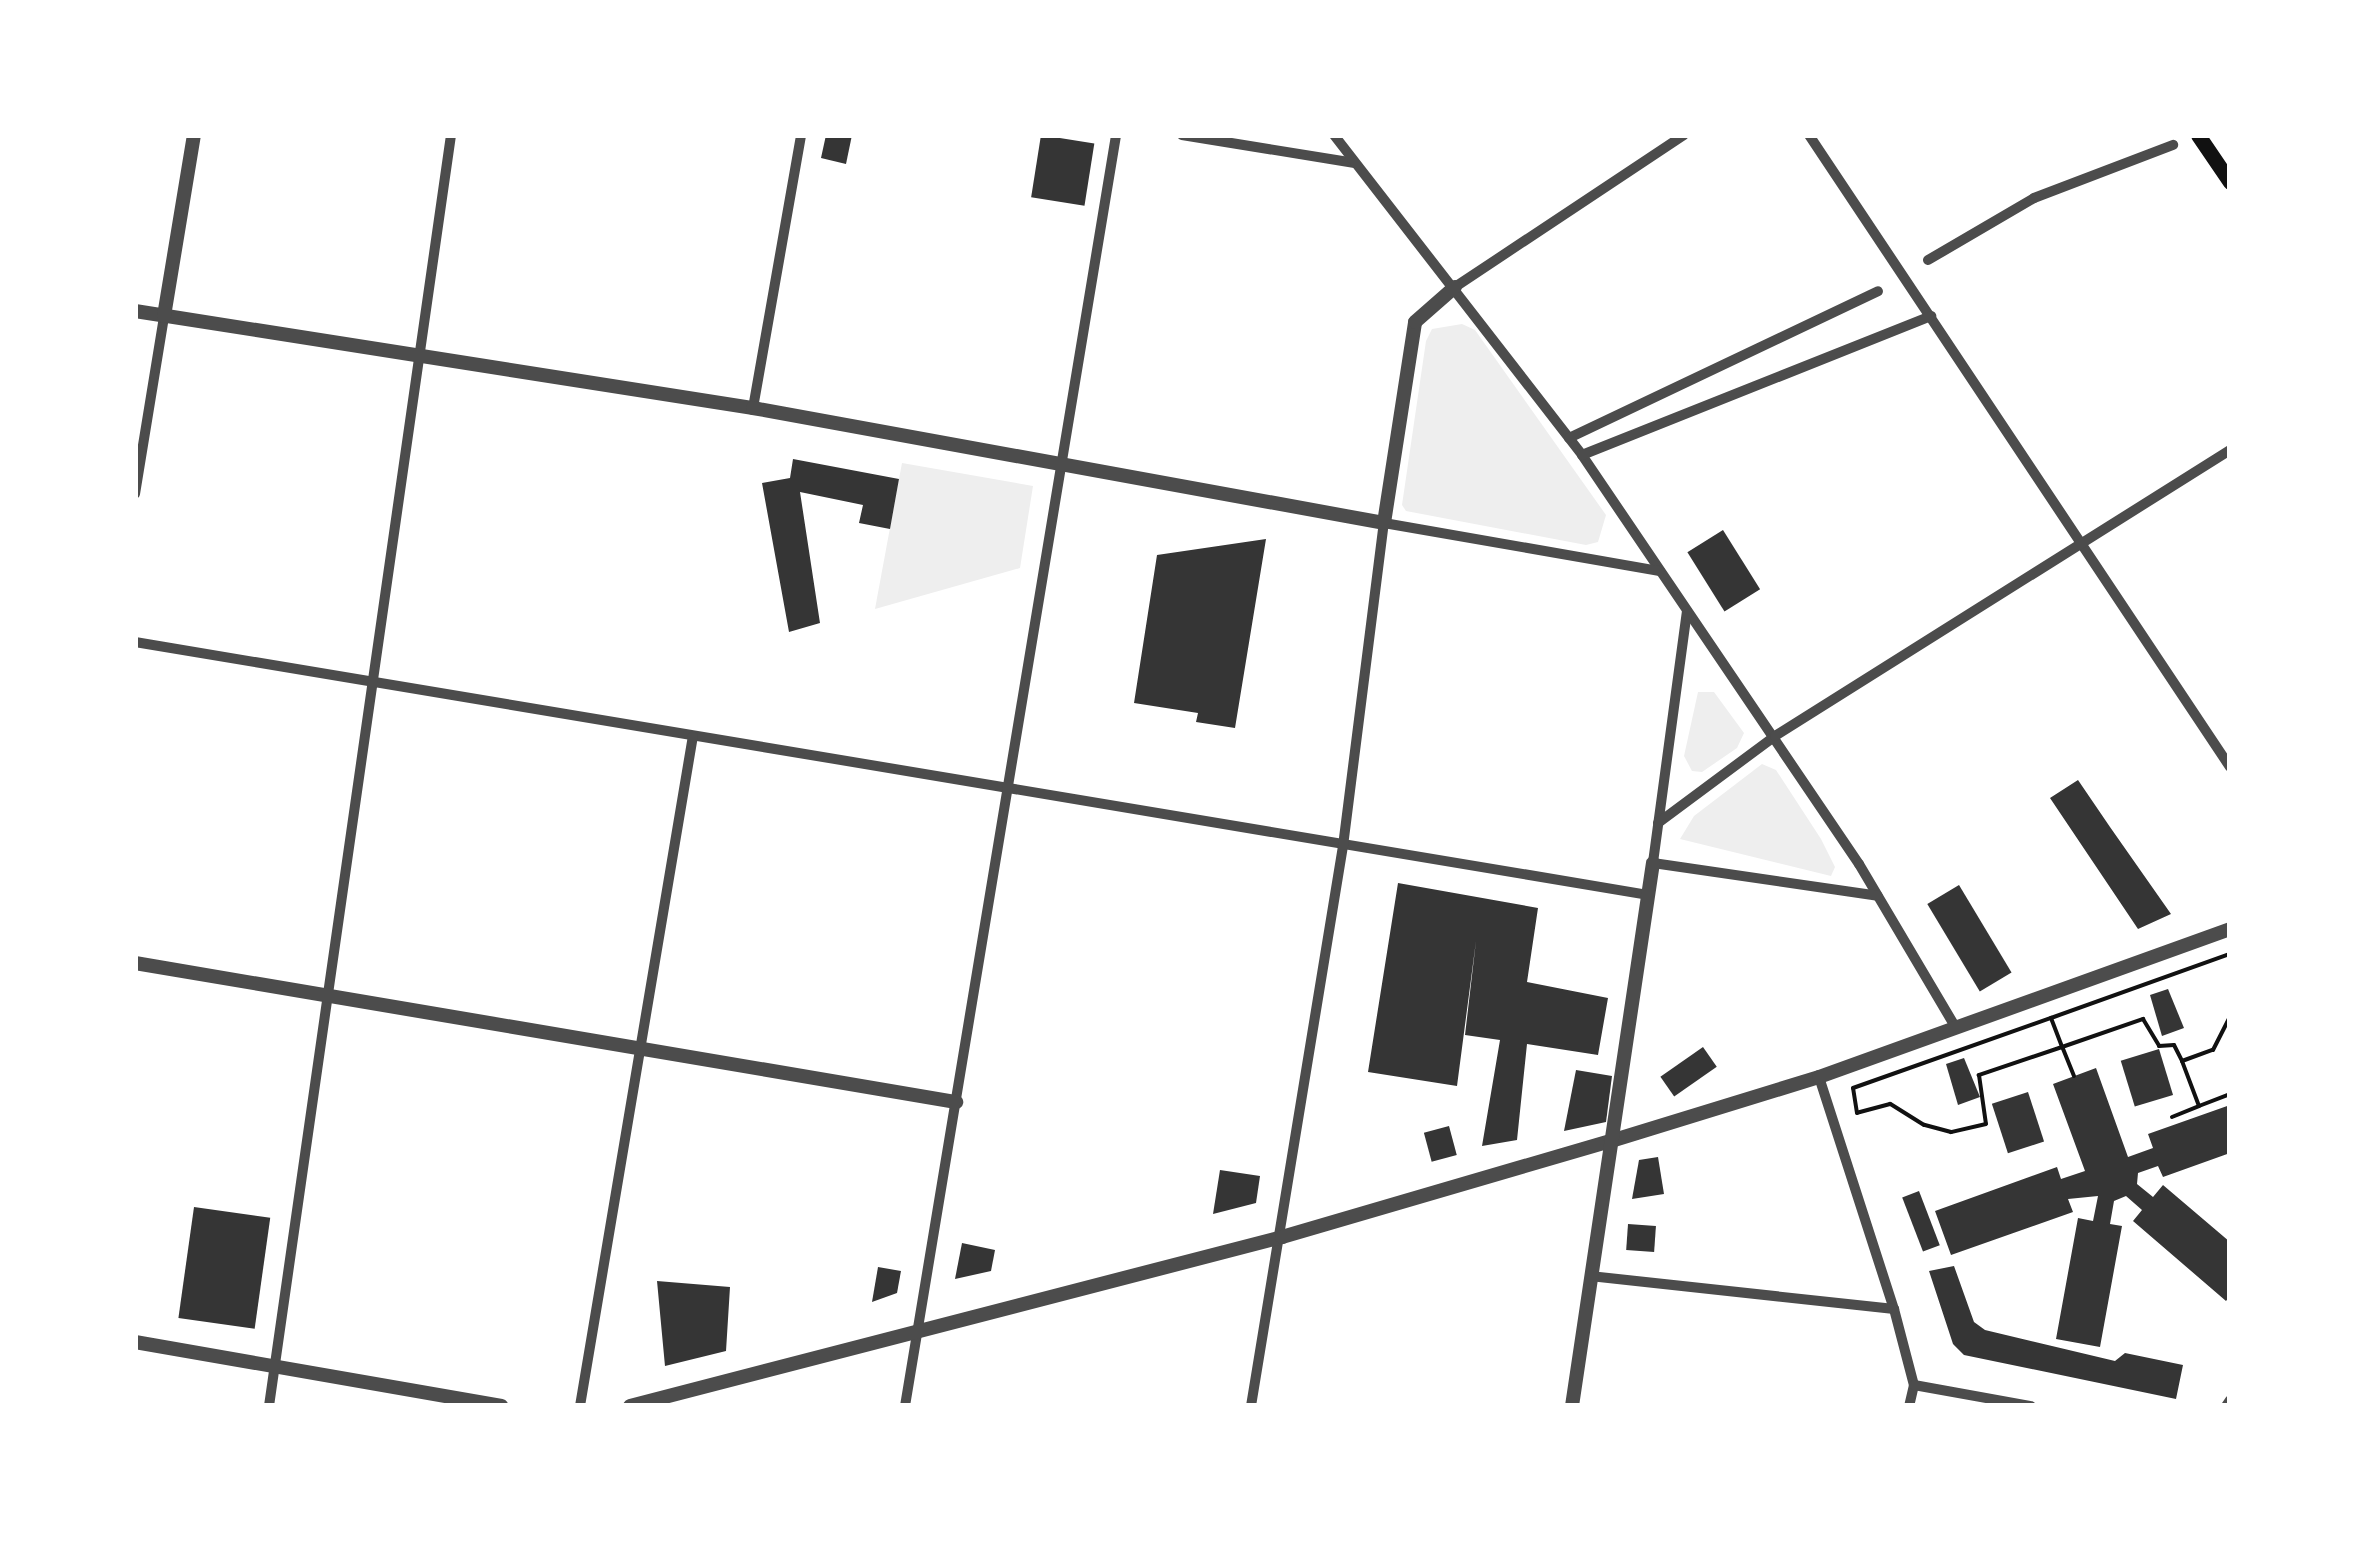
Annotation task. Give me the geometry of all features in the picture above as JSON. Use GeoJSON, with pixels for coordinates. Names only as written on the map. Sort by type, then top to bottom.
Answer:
{"type":"FeatureCollection","features":[{"type":"Feature","properties":{"kind":"main road"},"geometry":{"type":"LineString","coordinates":[[2198,135],[2230,182]]}},
{"type":"Feature","properties":{"kind":"street"},"geometry":{"type":"LineString","coordinates":[[135,494],[194,135]]}},
{"type":"Feature","properties":{"kind":"street"},"geometry":{"type":"LineString","coordinates":[[269,1406],[376,683],[451,135]]}},
{"type":"Feature","properties":{"kind":"street"},"geometry":{"type":"LineString","coordinates":[[753,408],[801,135]]}},
{"type":"Feature","properties":{"kind":"street"},"geometry":{"type":"LineString","coordinates":[[905,1406],[1116,135]]}},
{"type":"Feature","properties":{"kind":"street"},"geometry":{"type":"LineString","coordinates":[[1182,135],[1354,163]]}},
{"type":"Feature","properties":{"kind":"street"},"geometry":{"type":"LineString","coordinates":[[1334,135],[1582,455],[1775,736],[1878,896],[1956,1028]]}},
{"type":"Feature","properties":{"kind":"street"},"geometry":{"type":"LineString","coordinates":[[1250,1406],[1282,1236],[1343,846],[1384,523],[1415,322],[1455,288],[1684,135]]}},
{"type":"Feature","properties":{"kind":"street"},"geometry":{"type":"LineString","coordinates":[[1809,135],[2230,766]]}},
{"type":"Feature","properties":{"kind":"street"},"geometry":{"type":"LineString","coordinates":[[1928,260],[2034,198],[2173,146]]}},
{"type":"Feature","properties":{"kind":"street"},"geometry":{"type":"LineString","coordinates":[[1569,438],[1802,333],[1878,291]]}},
{"type":"Feature","properties":{"kind":"street"},"geometry":{"type":"LineString","coordinates":[[135,312],[753,408],[1660,571]]}},
{"type":"Feature","properties":{"kind":"street"},"geometry":{"type":"LineString","coordinates":[[1582,455],[1930,316]]}},
{"type":"Feature","properties":{"kind":"street"},"geometry":{"type":"LineString","coordinates":[[1658,823],[1775,736],[2230,450]]}},
{"type":"Feature","properties":{"kind":"street"},"geometry":{"type":"LineString","coordinates":[[1572,1406],[1649,896],[1687,610]]}},
{"type":"Feature","properties":{"kind":"street"},"geometry":{"type":"LineString","coordinates":[[135,642],[1649,896]]}},
{"type":"Feature","properties":{"kind":"street"},"geometry":{"type":"LineString","coordinates":[[580,1406],[692,736]]}},
{"type":"Feature","properties":{"kind":"street"},"geometry":{"type":"LineString","coordinates":[[1653,863],[1878,896]]}},
{"type":"Feature","properties":{"kind":"street"},"geometry":{"type":"LineString","coordinates":[[630,1406],[1282,1236],[1611,1142],[1819,1077],[2230,929]]}},
{"type":"Feature","properties":{"kind":"street"},"geometry":{"type":"LineString","coordinates":[[135,963],[956,1102]]}},
{"type":"Feature","properties":{"kind":"street"},"geometry":{"type":"LineString","coordinates":[[1819,1077],[1894,1309],[1914,1384],[1909,1406]]}},
{"type":"Feature","properties":{"kind":"street"},"geometry":{"type":"LineString","coordinates":[[1590,1276],[1894,1309]]}},
{"type":"Feature","properties":{"kind":"street"},"geometry":{"type":"LineString","coordinates":[[135,1342],[501,1406]]}},
{"type":"Feature","properties":{"kind":"street"},"geometry":{"type":"LineString","coordinates":[[1914,1384],[2031,1406]]}},
{"type":"Feature","properties":{"kind":"path"},"geometry":{"type":"LineString","coordinates":[[2199,1106],[2174,1045],[2159,1046],[2143,1019],[1982,1071],[1986,1124],[1951,1132],[1924,1126],[1890,1104],[1857,1112],[1853,1088],[2230,954]]}},
{"type":"Feature","properties":{"kind":"path"},"geometry":{"type":"LineString","coordinates":[[2182,1061],[2213,1050],[2230,1017]]}},
{"type":"Feature","properties":{"kind":"path"},"geometry":{"type":"LineString","coordinates":[[2051,1018],[2074,1076]]}},
{"type":"Feature","properties":{"kind":"path"},"geometry":{"type":"LineString","coordinates":[[2172,1117],[2230,1094]]}},
{"type":"Feature","properties":{"kind":"shaded area"},"geometry":{"type":"Polygon","coordinates":[[[1462,324],[1475,330],[1606,515],[1598,542],[1586,545],[1406,511],[1402,505],[1426,341],[1432,329],[1462,324]]]}},
{"type":"Feature","properties":{"kind":"shaded area"},"geometry":{"type":"Polygon","coordinates":[[[902,463],[1033,486],[1020,568],[875,609],[902,463]]]}},
{"type":"Feature","properties":{"kind":"shaded area"},"geometry":{"type":"Polygon","coordinates":[[[1698,692],[1714,692],[1744,733],[1737,748],[1702,772],[1692,771],[1684,756],[1698,692]]]}},
{"type":"Feature","properties":{"kind":"shaded area"},"geometry":{"type":"Polygon","coordinates":[[[1762,764],[1776,770],[1821,839],[1835,867],[1831,876],[1680,839],[1694,816],[1762,764]]]}},
{"type":"Feature","properties":{"kind":"building"},"geometry":{"type":"Polygon","coordinates":[[[826,135],[852,135],[846,164],[821,158],[826,135]]]}},
{"type":"Feature","properties":{"kind":"building"},"geometry":{"type":"Polygon","coordinates":[[[1041,135],[1094,143],[1084,206],[1031,197],[1041,135]]]}},
{"type":"Feature","properties":{"kind":"building"},"geometry":{"type":"Polygon","coordinates":[[[793,459],[899,479],[890,529],[859,523],[863,505],[800,492],[820,623],[789,632],[762,483],[790,478],[793,459]]]}},
{"type":"Feature","properties":{"kind":"building"},"geometry":{"type":"Polygon","coordinates":[[[1723,530],[1760,589],[1724,612],[1687,552],[1723,530]]]}},
{"type":"Feature","properties":{"kind":"building"},"geometry":{"type":"Polygon","coordinates":[[[1266,539],[1235,728],[1196,722],[1198,713],[1134,703],[1157,555],[1266,539]]]}},
{"type":"Feature","properties":{"kind":"building"},"geometry":{"type":"Polygon","coordinates":[[[2078,780],[2171,914],[2138,929],[2050,798],[2078,780]]]}},
{"type":"Feature","properties":{"kind":"building"},"geometry":{"type":"Polygon","coordinates":[[[1398,883],[1538,908],[1527,982],[1608,998],[1598,1055],[1527,1044],[1517,1140],[1482,1146],[1500,1040],[1465,1035],[1476,941],[1457,1086],[1368,1072],[1398,883]]]}},
{"type":"Feature","properties":{"kind":"building"},"geometry":{"type":"Polygon","coordinates":[[[1959,885],[2012,972],[1980,991],[1927,904],[1959,885]]]}},
{"type":"Feature","properties":{"kind":"building"},"geometry":{"type":"Polygon","coordinates":[[[2168,989],[2184,1028],[2162,1036],[2150,995],[2168,989]]]}},
{"type":"Feature","properties":{"kind":"building"},"geometry":{"type":"Polygon","coordinates":[[[1703,1047],[1717,1067],[1674,1096],[1660,1077],[1703,1047]]]}},
{"type":"Feature","properties":{"kind":"building"},"geometry":{"type":"Polygon","coordinates":[[[2159,1049],[2173,1095],[2135,1107],[2121,1061],[2159,1049]]]}},
{"type":"Feature","properties":{"kind":"building"},"geometry":{"type":"Polygon","coordinates":[[[1964,1058],[1980,1097],[1958,1105],[1946,1064],[1964,1058]]]}},
{"type":"Feature","properties":{"kind":"building"},"geometry":{"type":"Polygon","coordinates":[[[2096,1068],[2128,1157],[2153,1148],[2148,1134],[2230,1105],[2230,1153],[2163,1177],[2158,1166],[2138,1173],[2137,1184],[2153,1197],[2163,1185],[2230,1242],[2230,1296],[2226,1301],[2133,1221],[2142,1210],[2126,1196],[2114,1201],[2110,1224],[2122,1226],[2100,1347],[2056,1339],[2078,1218],[2093,1221],[2098,1196],[2068,1199],[2073,1212],[1951,1255],[1935,1211],[2057,1167],[2061,1179],[2085,1171],[2053,1084],[2096,1068]]]}},
{"type":"Feature","properties":{"kind":"building"},"geometry":{"type":"Polygon","coordinates":[[[1576,1070],[1612,1076],[1606,1122],[1564,1131],[1576,1070]]]}},
{"type":"Feature","properties":{"kind":"building"},"geometry":{"type":"Polygon","coordinates":[[[2028,1092],[2044,1141],[2008,1153],[1992,1104],[2028,1092]]]}},
{"type":"Feature","properties":{"kind":"building"},"geometry":{"type":"Polygon","coordinates":[[[1449,1126],[1457,1155],[1432,1162],[1424,1133],[1449,1126]]]}},
{"type":"Feature","properties":{"kind":"building"},"geometry":{"type":"Polygon","coordinates":[[[1658,1157],[1664,1194],[1632,1199],[1639,1160],[1658,1157]]]}},
{"type":"Feature","properties":{"kind":"building"},"geometry":{"type":"Polygon","coordinates":[[[1220,1170],[1260,1176],[1256,1203],[1213,1214],[1220,1170]]]}},
{"type":"Feature","properties":{"kind":"building"},"geometry":{"type":"Polygon","coordinates":[[[1919,1191],[1940,1245],[1923,1252],[1902,1197],[1919,1191]]]}},
{"type":"Feature","properties":{"kind":"building"},"geometry":{"type":"Polygon","coordinates":[[[194,1207],[270,1218],[255,1329],[178,1318],[194,1207]]]}},
{"type":"Feature","properties":{"kind":"building"},"geometry":{"type":"Polygon","coordinates":[[[1628,1224],[1656,1226],[1654,1252],[1626,1250],[1628,1224]]]}},
{"type":"Feature","properties":{"kind":"building"},"geometry":{"type":"Polygon","coordinates":[[[962,1243],[995,1250],[991,1271],[955,1279],[962,1243]]]}},
{"type":"Feature","properties":{"kind":"building"},"geometry":{"type":"Polygon","coordinates":[[[1954,1266],[1974,1322],[1985,1330],[2115,1361],[2125,1353],[2183,1365],[2176,1399],[1964,1355],[1953,1344],[1929,1271],[1954,1266]]]}},
{"type":"Feature","properties":{"kind":"building"},"geometry":{"type":"Polygon","coordinates":[[[878,1267],[901,1271],[897,1293],[872,1302],[878,1267]]]}},
{"type":"Feature","properties":{"kind":"building"},"geometry":{"type":"Polygon","coordinates":[[[657,1281],[730,1287],[726,1351],[665,1366],[657,1281]]]}}]}
